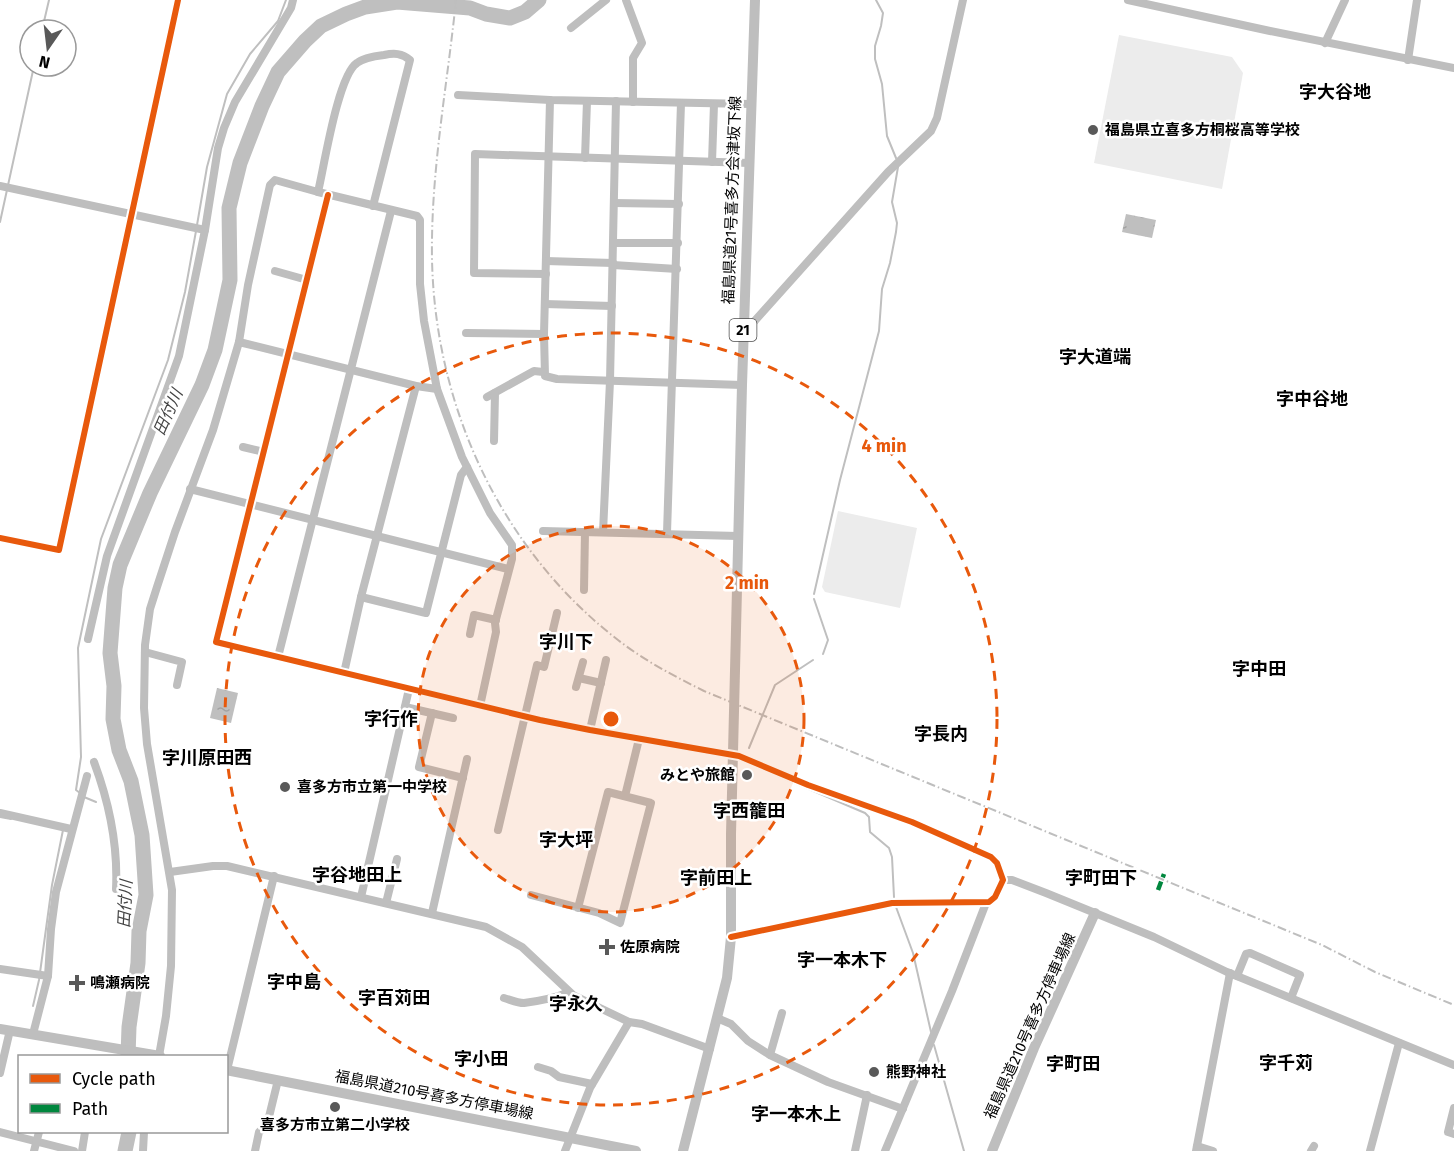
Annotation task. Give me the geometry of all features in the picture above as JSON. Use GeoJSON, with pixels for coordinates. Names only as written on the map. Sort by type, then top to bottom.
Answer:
{"type":"FeatureCollection","features":[{"type":"Feature","properties":{"kind":"main road","name":"福島県道21号喜多方会津坂下線"},"geometry":{"type":"LineString","coordinates":[[683,1151],[727,978],[731,937],[730,844],[754,0]]}},
{"type":"Feature","properties":{"kind":"main road","name":"福島県道210号喜多方停車場線"},"geometry":{"type":"LineString","coordinates":[[992,1151],[1034,1048],[1095,913]]}},
{"type":"Feature","properties":{"kind":"main road"},"geometry":{"type":"LineString","coordinates":[[5,1029],[155,1055]]}},
{"type":"Feature","properties":{"kind":"main road","name":"福島県道210号喜多方停車場線"},"geometry":{"type":"LineString","coordinates":[[228,1070],[636,1151]]}},
{"type":"Feature","properties":{"kind":"street"},"geometry":{"type":"LineString","coordinates":[[0,538],[59,550],[178,0]]}},
{"type":"Feature","properties":{"kind":"street"},"geometry":{"type":"LineString","coordinates":[[88,639],[107,556],[179,356],[205,230],[218,148],[224,128],[235,102],[291,8],[293,0]]}},
{"type":"Feature","properties":{"kind":"street"},"geometry":{"type":"LineString","coordinates":[[571,28],[606,0]]}},
{"type":"Feature","properties":{"kind":"street"},"geometry":{"type":"LineString","coordinates":[[626,0],[642,43],[633,58],[633,102]]}},
{"type":"Feature","properties":{"kind":"street"},"geometry":{"type":"LineString","coordinates":[[743,334],[888,172],[931,131],[937,118],[963,0]]}},
{"type":"Feature","properties":{"kind":"street"},"geometry":{"type":"LineString","coordinates":[[1128,0],[1325,43],[1454,68]]}},
{"type":"Feature","properties":{"kind":"street"},"geometry":{"type":"LineString","coordinates":[[1179,10],[1182,0]]}},
{"type":"Feature","properties":{"kind":"street"},"geometry":{"type":"LineString","coordinates":[[1325,43],[1345,0]]}},
{"type":"Feature","properties":{"kind":"street"},"geometry":{"type":"LineString","coordinates":[[1408,60],[1417,0]]}},
{"type":"Feature","properties":{"kind":"street"},"geometry":{"type":"LineString","coordinates":[[318,192],[347,74],[357,63],[396,53],[410,60],[373,206]]}},
{"type":"Feature","properties":{"kind":"street"},"geometry":{"type":"LineString","coordinates":[[458,95],[550,100],[750,104]]}},
{"type":"Feature","properties":{"kind":"street"},"geometry":{"type":"LineString","coordinates":[[550,100],[544,376],[551,379],[742,385]]}},
{"type":"Feature","properties":{"kind":"street"},"geometry":{"type":"LineString","coordinates":[[585,158],[587,101]]}},
{"type":"Feature","properties":{"kind":"street"},"geometry":{"type":"LineString","coordinates":[[603,532],[610,381],[616,101]]}},
{"type":"Feature","properties":{"kind":"street"},"geometry":{"type":"LineString","coordinates":[[667,533],[681,103]]}},
{"type":"Feature","properties":{"kind":"street"},"geometry":{"type":"LineString","coordinates":[[712,162],[714,104]]}},
{"type":"Feature","properties":{"kind":"street"},"geometry":{"type":"LineString","coordinates":[[546,274],[474,273],[476,154],[749,163]]}},
{"type":"Feature","properties":{"kind":"street"},"geometry":{"type":"LineString","coordinates":[[160,1055],[171,966],[172,914],[170,872],[157,808],[144,708],[145,652],[150,609],[190,489],[213,430],[239,342],[248,285],[270,185],[275,180],[417,216],[420,220],[420,284],[424,321],[437,389],[467,467],[490,513],[512,546],[512,559],[495,620],[496,632],[480,706]]}},
{"type":"Feature","properties":{"kind":"street"},"geometry":{"type":"LineString","coordinates":[[0,186],[205,230]]}},
{"type":"Feature","properties":{"kind":"street"},"geometry":{"type":"LineString","coordinates":[[328,195],[216,642],[524,716],[739,756],[808,785],[912,822],[991,857],[1002,876],[1454,1065]]}},
{"type":"Feature","properties":{"kind":"street"},"geometry":{"type":"LineString","coordinates":[[615,203],[679,204]]}},
{"type":"Feature","properties":{"kind":"street"},"geometry":{"type":"LineString","coordinates":[[278,657],[391,210]]}},
{"type":"Feature","properties":{"kind":"street"},"geometry":{"type":"LineString","coordinates":[[614,243],[678,243]]}},
{"type":"Feature","properties":{"kind":"street"},"geometry":{"type":"LineString","coordinates":[[546,261],[677,269]]}},
{"type":"Feature","properties":{"kind":"street"},"geometry":{"type":"LineString","coordinates":[[276,272],[308,280]]}},
{"type":"Feature","properties":{"kind":"street"},"geometry":{"type":"LineString","coordinates":[[545,304],[612,306]]}},
{"type":"Feature","properties":{"kind":"street"},"geometry":{"type":"LineString","coordinates":[[466,333],[544,334]]}},
{"type":"Feature","properties":{"kind":"street"},"geometry":{"type":"LineString","coordinates":[[239,342],[416,386],[437,389]]}},
{"type":"Feature","properties":{"kind":"street"},"geometry":{"type":"LineString","coordinates":[[494,441],[491,395],[534,371],[543,372]]}},
{"type":"Feature","properties":{"kind":"street"},"geometry":{"type":"LineString","coordinates":[[344,673],[416,386]]}},
{"type":"Feature","properties":{"kind":"street"},"geometry":{"type":"LineString","coordinates":[[243,447],[264,452]]}},
{"type":"Feature","properties":{"kind":"street"},"geometry":{"type":"LineString","coordinates":[[362,597],[426,613],[461,475],[467,467]]}},
{"type":"Feature","properties":{"kind":"street"},"geometry":{"type":"LineString","coordinates":[[190,489],[508,569]]}},
{"type":"Feature","properties":{"kind":"street"},"geometry":{"type":"LineString","coordinates":[[543,531],[738,536]]}},
{"type":"Feature","properties":{"kind":"street"},"geometry":{"type":"LineString","coordinates":[[584,590],[585,532]]}},
{"type":"Feature","properties":{"kind":"street"},"geometry":{"type":"LineString","coordinates":[[498,830],[537,666],[544,667],[557,613]]}},
{"type":"Feature","properties":{"kind":"street"},"geometry":{"type":"LineString","coordinates":[[470,634],[474,615],[495,620]]}},
{"type":"Feature","properties":{"kind":"street"},"geometry":{"type":"LineString","coordinates":[[145,652],[182,662],[177,685]]}},
{"type":"Feature","properties":{"kind":"street"},"geometry":{"type":"LineString","coordinates":[[590,730],[606,660]]}},
{"type":"Feature","properties":{"kind":"street"},"geometry":{"type":"LineString","coordinates":[[576,687],[583,662]]}},
{"type":"Feature","properties":{"kind":"street"},"geometry":{"type":"LineString","coordinates":[[579,678],[601,683]]}},
{"type":"Feature","properties":{"kind":"street"},"geometry":{"type":"LineString","coordinates":[[361,897],[409,689]]}},
{"type":"Feature","properties":{"kind":"street"},"geometry":{"type":"LineString","coordinates":[[405,707],[453,718]]}},
{"type":"Feature","properties":{"kind":"street"},"geometry":{"type":"LineString","coordinates":[[432,713],[419,767],[463,778]]}},
{"type":"Feature","properties":{"kind":"street"},"geometry":{"type":"LineString","coordinates":[[625,796],[639,739]]}},
{"type":"Feature","properties":{"kind":"street"},"geometry":{"type":"LineString","coordinates":[[432,913],[468,759]]}},
{"type":"Feature","properties":{"kind":"street"},"geometry":{"type":"LineString","coordinates":[[94,762],[114,838],[117,866],[116,889]]}},
{"type":"Feature","properties":{"kind":"street"},"geometry":{"type":"LineString","coordinates":[[33,1034],[48,976],[56,892],[87,776]]}},
{"type":"Feature","properties":{"kind":"street"},"geometry":{"type":"LineString","coordinates":[[531,895],[578,908],[599,913],[620,923],[651,803],[608,792],[578,908]]}},
{"type":"Feature","properties":{"kind":"street"},"geometry":{"type":"LineString","coordinates":[[0,813],[71,829]]}},
{"type":"Feature","properties":{"kind":"street"},"geometry":{"type":"LineString","coordinates":[[386,903],[397,859]]}},
{"type":"Feature","properties":{"kind":"street"},"geometry":{"type":"LineString","coordinates":[[170,872],[227,866],[480,925],[522,947],[568,992],[629,1022],[642,1024],[710,1049]]}},
{"type":"Feature","properties":{"kind":"street"},"geometry":{"type":"LineString","coordinates":[[228,1066],[274,876]]}},
{"type":"Feature","properties":{"kind":"street"},"geometry":{"type":"LineString","coordinates":[[731,937],[892,903],[987,902],[995,897],[1002,876]]}},
{"type":"Feature","properties":{"kind":"street"},"geometry":{"type":"LineString","coordinates":[[885,1151],[987,902]]}},
{"type":"Feature","properties":{"kind":"street"},"geometry":{"type":"LineString","coordinates":[[1213,1151],[1196,1148],[1234,974],[1246,954],[1250,953],[1300,975],[1291,998]]}},
{"type":"Feature","properties":{"kind":"street"},"geometry":{"type":"LineString","coordinates":[[0,969],[48,976]]}},
{"type":"Feature","properties":{"kind":"street"},"geometry":{"type":"LineString","coordinates":[[504,998],[521,1003],[563,996],[568,992]]}},
{"type":"Feature","properties":{"kind":"street"},"geometry":{"type":"LineString","coordinates":[[770,1055],[782,1013]]}},
{"type":"Feature","properties":{"kind":"street"},"geometry":{"type":"LineString","coordinates":[[717,1018],[731,1024],[748,1041],[770,1055],[828,1082],[903,1109]]}},
{"type":"Feature","properties":{"kind":"street"},"geometry":{"type":"LineString","coordinates":[[565,1151],[592,1084],[629,1022]]}},
{"type":"Feature","properties":{"kind":"street"},"geometry":{"type":"LineString","coordinates":[[0,1073],[5,1029]]}},
{"type":"Feature","properties":{"kind":"street"},"geometry":{"type":"LineString","coordinates":[[1370,1151],[1399,1043]]}},
{"type":"Feature","properties":{"kind":"street"},"geometry":{"type":"LineString","coordinates":[[538,1067],[551,1071],[559,1077],[592,1084]]}},
{"type":"Feature","properties":{"kind":"street"},"geometry":{"type":"LineString","coordinates":[[255,1151],[259,1132],[267,1125],[278,1080]]}},
{"type":"Feature","properties":{"kind":"street"},"geometry":{"type":"LineString","coordinates":[[855,1151],[867,1095]]}},
{"type":"Feature","properties":{"kind":"street"},"geometry":{"type":"LineString","coordinates":[[1454,1108],[1448,1132],[1454,1134]]}},
{"type":"Feature","properties":{"kind":"street"},"geometry":{"type":"LineString","coordinates":[[0,1132],[74,1151]]}},
{"type":"Feature","properties":{"kind":"street"},"geometry":{"type":"LineString","coordinates":[[34,1151],[38,1133]]}},
{"type":"Feature","properties":{"kind":"street"},"geometry":{"type":"LineString","coordinates":[[82,1151],[85,1133]]}},
{"type":"Feature","properties":{"kind":"street"},"geometry":{"type":"LineString","coordinates":[[143,1151],[144,1133]]}},
{"type":"Feature","properties":{"kind":"shaded area"},"geometry":{"type":"Polygon","coordinates":[[[1119,35],[1232,57],[1243,73],[1222,189],[1094,163],[1119,35]]]}},
{"type":"Feature","properties":{"kind":"shaded area"},"geometry":{"type":"Polygon","coordinates":[[[838,511],[917,528],[900,608],[825,592],[822,587],[838,511]]]}},
{"type":"Feature","properties":{"kind":"water"},"geometry":{"type":"Polygon","coordinates":[[[1126,214],[1156,220],[1152,238],[1122,232],[1126,214]]]}},
{"type":"Feature","properties":{"kind":"water"},"geometry":{"type":"Polygon","coordinates":[[[217,688],[238,693],[231,723],[210,718],[217,688]]]}},
{"type":"Feature","properties":{"kind":"waterway"},"geometry":{"type":"LineString","coordinates":[[45,18],[49,0]]}},
{"type":"Feature","properties":{"kind":"waterway"},"geometry":{"type":"LineString","coordinates":[[197,225],[207,167],[227,94],[250,54],[278,21],[286,0]]}},
{"type":"Feature","properties":{"kind":"waterway","name":"田付川"},"geometry":{"type":"LineString","coordinates":[[128,1055],[129,1027],[138,963],[139,931],[146,895],[142,835],[131,781],[119,750],[113,719],[114,686],[110,653],[115,588],[120,565],[150,493],[202,385],[215,350],[230,280],[229,208],[240,163],[262,106],[278,72],[305,41],[321,26],[346,14],[365,7],[397,2],[470,8],[486,14],[510,18],[525,12],[539,0]]}},
{"type":"Feature","properties":{"kind":"waterway"},"geometry":{"type":"LineString","coordinates":[[876,0],[883,13],[875,46],[875,59],[882,84],[887,136],[896,158]]}},
{"type":"Feature","properties":{"kind":"waterway"},"geometry":{"type":"LineString","coordinates":[[0,222],[31,78]]}},
{"type":"Feature","properties":{"kind":"waterway"},"geometry":{"type":"LineString","coordinates":[[814,594],[840,480],[879,331],[882,289],[896,232],[897,223],[892,202],[898,167]]}},
{"type":"Feature","properties":{"kind":"waterway"},"geometry":{"type":"LineString","coordinates":[[80,793],[76,790],[81,757],[78,648],[101,539],[168,360],[185,292],[196,231]]}},
{"type":"Feature","properties":{"kind":"waterway"},"geometry":{"type":"LineString","coordinates":[[814,599],[828,640],[823,654]]}},
{"type":"Feature","properties":{"kind":"waterway"},"geometry":{"type":"LineString","coordinates":[[749,748],[775,685],[813,660]]}},
{"type":"Feature","properties":{"kind":"waterway"},"geometry":{"type":"LineString","coordinates":[[745,762],[865,813],[869,817],[870,832],[889,848],[892,857],[894,897]]}},
{"type":"Feature","properties":{"kind":"waterway"},"geometry":{"type":"LineString","coordinates":[[84,797],[96,802]]}},
{"type":"Feature","properties":{"kind":"waterway"},"geometry":{"type":"LineString","coordinates":[[0,817],[11,819]]}},
{"type":"Feature","properties":{"kind":"waterway"},"geometry":{"type":"LineString","coordinates":[[33,1006],[63,830]]}},
{"type":"Feature","properties":{"kind":"waterway"},"geometry":{"type":"LineString","coordinates":[[896,907],[913,953],[931,1032]]}},
{"type":"Feature","properties":{"kind":"waterway"},"geometry":{"type":"LineString","coordinates":[[934,1045],[964,1151]]}},
{"type":"Feature","properties":{"kind":"waterway","name":"田付川"},"geometry":{"type":"LineString","coordinates":[[125,1151],[129,1133]]}},
{"type":"Feature","properties":{"kind":"railway"},"geometry":{"type":"LineString","coordinates":[[456,0],[433,209],[434,297],[442,353],[457,409],[478,462],[504,512],[537,559],[575,602],[628,648],[704,691],[1322,945],[1375,972],[1454,1005]]}},
{"type":"Feature","properties":{"kind":"marked path"},"geometry":{"type":"LineString","coordinates":[[1158,890],[1164,874]]}},
{"type":"Feature","properties":{"kind":"cycle path"},"geometry":{"type":"LineString","coordinates":[[0,538],[59,550],[178,0]]}},
{"type":"Feature","properties":{"kind":"cycle path"},"geometry":{"type":"LineString","coordinates":[[328,195],[216,642],[540,720],[739,756],[808,785],[912,822],[991,857],[997,863],[1003,880],[995,897],[989,902],[892,903],[731,937]]}},
{"type":"Feature","properties":{"kind":"place","name":"福島県立喜多方桐桜高等学校"},"geometry":{"type":"Point","coordinates":[1093,130]}},
{"type":"Feature","properties":{"kind":"place","name":"みとや旅館"},"geometry":{"type":"Point","coordinates":[747,775]}},
{"type":"Feature","properties":{"kind":"place","name":"喜多方市立第一中学校"},"geometry":{"type":"Point","coordinates":[285,787]}},
{"type":"Feature","properties":{"kind":"place","name":"佐原病院"},"geometry":{"type":"Point","coordinates":[607,947]}},
{"type":"Feature","properties":{"kind":"place","name":"鳴瀬病院"},"geometry":{"type":"Point","coordinates":[77,983]}},
{"type":"Feature","properties":{"kind":"place","name":"熊野神社"},"geometry":{"type":"Point","coordinates":[874,1072]}},
{"type":"Feature","properties":{"kind":"place","name":"喜多方市立第二小学校"},"geometry":{"type":"Point","coordinates":[335,1107]}},
{"type":"Feature","properties":{"kind":"district","name":"字大谷地"},"geometry":{"type":"Point","coordinates":[1335,92]}},
{"type":"Feature","properties":{"kind":"district","name":"字大道端"},"geometry":{"type":"Point","coordinates":[1095,357]}},
{"type":"Feature","properties":{"kind":"district","name":"字中谷地"},"geometry":{"type":"Point","coordinates":[1312,399]}},
{"type":"Feature","properties":{"kind":"district","name":"字川下"},"geometry":{"type":"Point","coordinates":[566,642]}},
{"type":"Feature","properties":{"kind":"district","name":"字中田"},"geometry":{"type":"Point","coordinates":[1259,669]}},
{"type":"Feature","properties":{"kind":"district","name":"字行作"},"geometry":{"type":"Point","coordinates":[391,719]}},
{"type":"Feature","properties":{"kind":"district","name":"字長内"},"geometry":{"type":"Point","coordinates":[941,734]}},
{"type":"Feature","properties":{"kind":"district","name":"字川原田西"},"geometry":{"type":"Point","coordinates":[207,758]}},
{"type":"Feature","properties":{"kind":"district","name":"字西籠田"},"geometry":{"type":"Point","coordinates":[749,811]}},
{"type":"Feature","properties":{"kind":"district","name":"字大坪"},"geometry":{"type":"Point","coordinates":[566,840]}},
{"type":"Feature","properties":{"kind":"district","name":"字谷地田上"},"geometry":{"type":"Point","coordinates":[357,875]}},
{"type":"Feature","properties":{"kind":"district","name":"字前田上"},"geometry":{"type":"Point","coordinates":[716,878]}},
{"type":"Feature","properties":{"kind":"district","name":"字町田下"},"geometry":{"type":"Point","coordinates":[1101,878]}},
{"type":"Feature","properties":{"kind":"district","name":"字一本木下"},"geometry":{"type":"Point","coordinates":[842,960]}},
{"type":"Feature","properties":{"kind":"district","name":"字中島"},"geometry":{"type":"Point","coordinates":[294,982]}},
{"type":"Feature","properties":{"kind":"district","name":"字百苅田"},"geometry":{"type":"Point","coordinates":[394,998]}},
{"type":"Feature","properties":{"kind":"district","name":"字永久"},"geometry":{"type":"Point","coordinates":[576,1004]}},
{"type":"Feature","properties":{"kind":"district","name":"字小田"},"geometry":{"type":"Point","coordinates":[481,1059]}},
{"type":"Feature","properties":{"kind":"district","name":"字千苅"},"geometry":{"type":"Point","coordinates":[1286,1063]}},
{"type":"Feature","properties":{"kind":"district","name":"字町田"},"geometry":{"type":"Point","coordinates":[1073,1064]}},
{"type":"Feature","properties":{"kind":"district","name":"字一本木上"},"geometry":{"type":"Point","coordinates":[796,1114]}}]}
